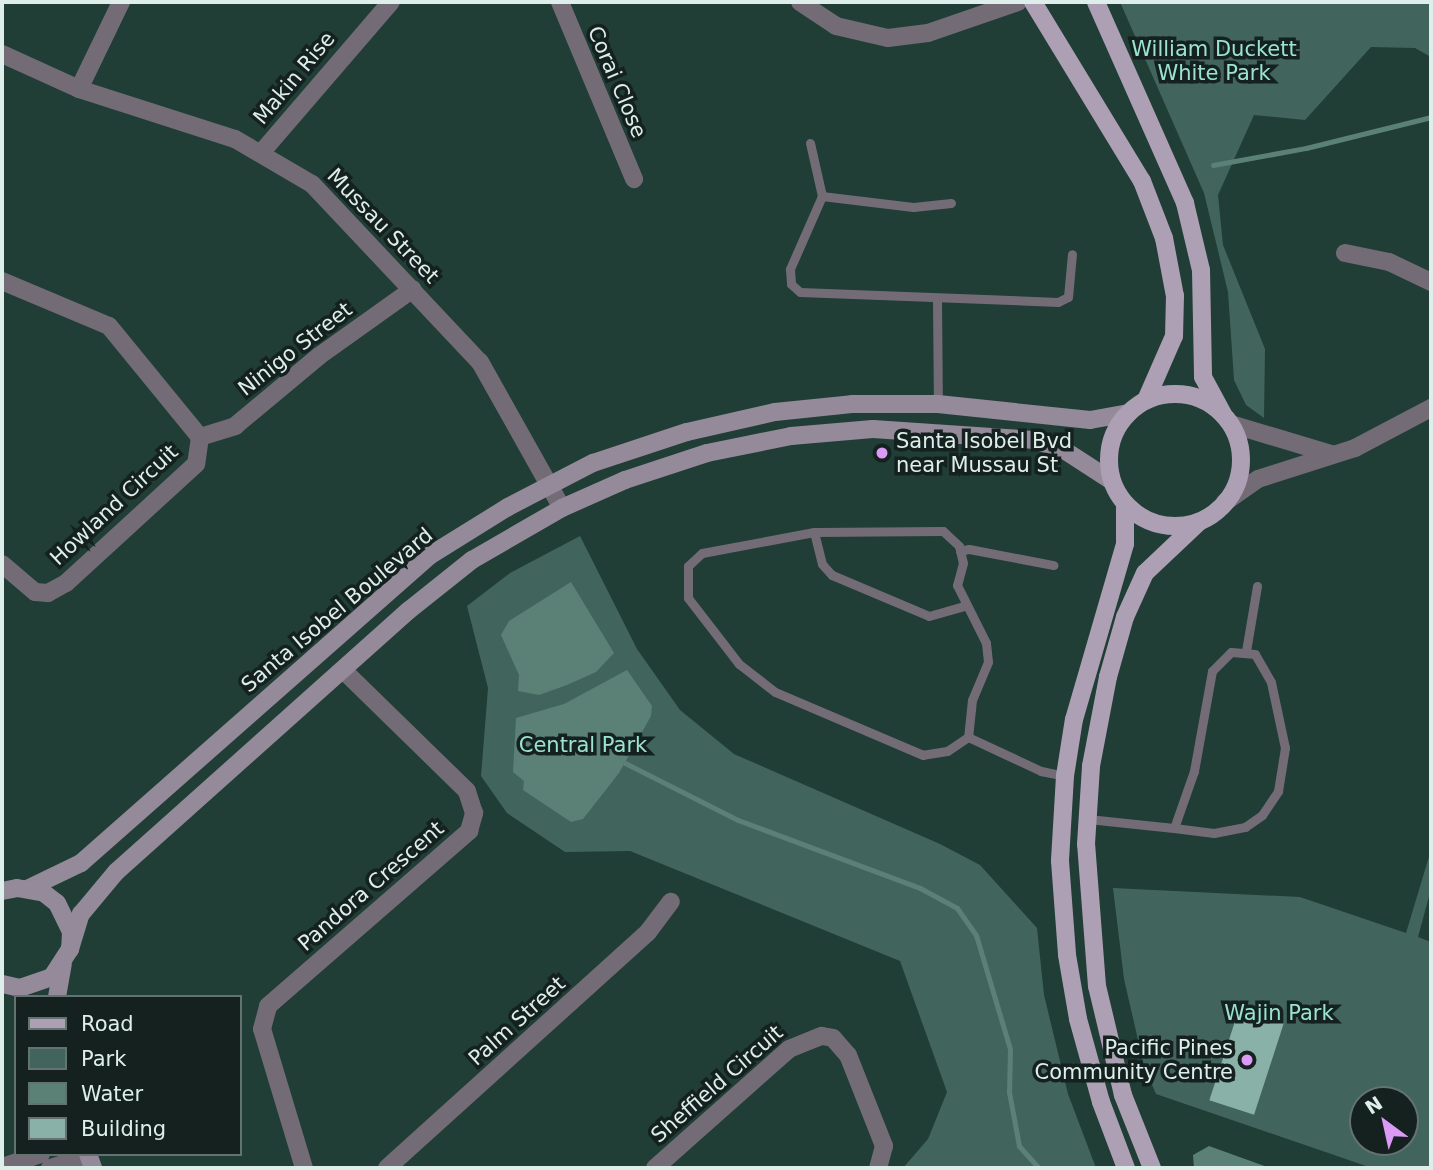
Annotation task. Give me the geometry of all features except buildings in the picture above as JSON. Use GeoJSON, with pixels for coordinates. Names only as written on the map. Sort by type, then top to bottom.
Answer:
{"type":"FeatureCollection","features":[{"type":"Feature","properties":{"kind":"main road"},"geometry":{"type":"LineString","coordinates":[[1033,2],[1142,181],[1164,238],[1175,296],[1174,336],[1146,400]]}},
{"type":"Feature","properties":{"kind":"main road"},"geometry":{"type":"LineString","coordinates":[[1096,2],[1185,204],[1201,270],[1203,377],[1227,419],[1241,456],[1240,473],[1225,502],[1199,522],[1145,573],[1125,617],[1093,753],[1088,819],[1090,935],[1097,986],[1123,1095],[1152,1168]]}},
{"type":"Feature","properties":{"kind":"main road"},"geometry":{"type":"LineString","coordinates":[[1126,1168],[1097,1090],[1067,955],[1060,862],[1065,776],[1074,719],[1125,544],[1125,504],[1112,481],[1110,445],[1128,413],[1146,400],[1187,395],[1227,419]]}},
{"type":"Feature","properties":{"kind":"main road"},"geometry":{"type":"LineString","coordinates":[[1125,504],[1159,524],[1199,522]]}},
{"type":"Feature","properties":{"kind":"street"},"geometry":{"type":"LineString","coordinates":[[79,89],[121,2]]}},
{"type":"Feature","properties":{"kind":"street","name":"Makin Rise"},"geometry":{"type":"LineString","coordinates":[[261,153],[391,2]]}},
{"type":"Feature","properties":{"kind":"street","name":"Corai Close"},"geometry":{"type":"LineString","coordinates":[[560,2],[634,179]]}},
{"type":"Feature","properties":{"kind":"street"},"geometry":{"type":"LineString","coordinates":[[800,2],[836,26],[888,38],[928,33],[1018,2]]}},
{"type":"Feature","properties":{"kind":"street","name":"Mussau Street"},"geometry":{"type":"LineString","coordinates":[[2,54],[79,89],[235,139],[312,184],[480,362],[562,508]]}},
{"type":"Feature","properties":{"kind":"street"},"geometry":{"type":"LineString","coordinates":[[1345,253],[1389,262],[1431,282]]}},
{"type":"Feature","properties":{"kind":"street","name":"Howland Circuit"},"geometry":{"type":"LineString","coordinates":[[2,281],[17,283],[109,326],[201,437],[196,464],[66,583],[48,593],[35,592],[2,564]]}},
{"type":"Feature","properties":{"kind":"street","name":"Ninigo Street"},"geometry":{"type":"LineString","coordinates":[[201,437],[235,426],[319,356],[413,289]]}},
{"type":"Feature","properties":{"kind":"street","name":"Santa Isobel Boulevard"},"geometry":{"type":"LineString","coordinates":[[12,886],[82,863],[429,556],[593,463],[675,436],[775,412],[852,404],[938,404],[1090,419],[1128,413]]}},
{"type":"Feature","properties":{"kind":"street"},"geometry":{"type":"LineString","coordinates":[[1225,502],[1258,479],[1356,448],[1431,408]]}},
{"type":"Feature","properties":{"kind":"street"},"geometry":{"type":"LineString","coordinates":[[1227,419],[1332,454]]}},
{"type":"Feature","properties":{"kind":"street"},"geometry":{"type":"LineString","coordinates":[[57,995],[81,914],[116,872],[343,670],[472,560],[562,508],[625,480],[707,453],[791,436],[873,429],[1033,440],[1064,450],[1112,481]]}},
{"type":"Feature","properties":{"kind":"street","name":"Pandora Crescent"},"geometry":{"type":"LineString","coordinates":[[304,1168],[262,1029],[268,1006],[469,831],[474,813],[467,791],[343,670]]}},
{"type":"Feature","properties":{"kind":"street"},"geometry":{"type":"LineString","coordinates":[[3,984],[37,985],[67,956],[69,924],[57,903],[12,886]]}},
{"type":"Feature","properties":{"kind":"street","name":"Palm Street"},"geometry":{"type":"LineString","coordinates":[[387,1168],[648,932],[671,902]]}},
{"type":"Feature","properties":{"kind":"street","name":"Sheffield Circuit"},"geometry":{"type":"LineString","coordinates":[[655,1168],[789,1049],[822,1036],[833,1038],[848,1055],[884,1146],[878,1168]]}},
{"type":"Feature","properties":{"kind":"street"},"geometry":{"type":"LineString","coordinates":[[2,1167],[35,1156]]}},
{"type":"Feature","properties":{"kind":"street"},"geometry":{"type":"LineString","coordinates":[[50,1168],[90,1160]]}},
{"type":"Feature","properties":{"kind":"lane"},"geometry":{"type":"LineString","coordinates":[[810,143],[822,196],[790,269],[791,284],[800,292],[1058,302],[1068,297],[1072,254]]}},
{"type":"Feature","properties":{"kind":"lane"},"geometry":{"type":"LineString","coordinates":[[822,196],[913,207],[950,203]]}},
{"type":"Feature","properties":{"kind":"lane"},"geometry":{"type":"LineString","coordinates":[[937,299],[938,404]]}},
{"type":"Feature","properties":{"kind":"lane"},"geometry":{"type":"LineString","coordinates":[[929,529],[943,531],[960,551],[963,563],[957,585],[965,606],[986,643],[988,662],[972,700],[968,737],[947,751],[923,755],[775,692],[739,664],[688,597],[688,566],[702,553],[814,533],[929,529]]}},
{"type":"Feature","properties":{"kind":"lane"},"geometry":{"type":"LineString","coordinates":[[814,533],[822,564],[832,575],[929,616],[965,606]]}},
{"type":"Feature","properties":{"kind":"lane"},"geometry":{"type":"LineString","coordinates":[[960,551],[969,549],[1054,565]]}},
{"type":"Feature","properties":{"kind":"lane"},"geometry":{"type":"LineString","coordinates":[[1246,651],[1257,586]]}},
{"type":"Feature","properties":{"kind":"lane"},"geometry":{"type":"LineString","coordinates":[[1088,819],[1214,833],[1245,827],[1262,815],[1278,791],[1285,748],[1282,727],[1265,667],[1255,654],[1246,651],[1222,657],[1213,671],[1194,771],[1174,828]]}},
{"type":"Feature","properties":{"kind":"lane"},"geometry":{"type":"LineString","coordinates":[[968,737],[1041,771],[1065,776]]}},
{"type":"Feature","properties":{"kind":"green space","name":"William Duckett White Park"},"geometry":{"type":"Polygon","coordinates":[[[1120,2],[1431,2],[1431,57],[1415,48],[1371,47],[1305,120],[1254,115],[1218,195],[1223,245],[1265,349],[1264,418],[1246,405],[1234,380],[1228,292],[1204,193],[1120,2]]]}},
{"type":"Feature","properties":{"kind":"green space","name":"Central Park"},"geometry":{"type":"Polygon","coordinates":[[[580,536],[637,649],[680,710],[734,754],[940,844],[980,865],[1037,928],[1044,995],[1068,1094],[1096,1168],[903,1168],[928,1139],[947,1092],[900,961],[630,851],[565,852],[507,813],[481,776],[488,688],[467,606],[510,573],[580,536]]]}},
{"type":"Feature","properties":{"kind":"green space","name":"Wajin Park"},"geometry":{"type":"Polygon","coordinates":[[[1431,850],[1431,889],[1418,937],[1431,942],[1431,1168],[1372,1168],[1156,1094],[1144,1066],[1124,979],[1113,888],[1300,897],[1406,933],[1431,850]]]}},
{"type":"Feature","properties":{"kind":"water"},"geometry":{"type":"Polygon","coordinates":[[[571,582],[614,653],[596,672],[567,685],[539,695],[518,691],[519,675],[501,635],[509,621],[571,582]]]}},
{"type":"Feature","properties":{"kind":"water"},"geometry":{"type":"Polygon","coordinates":[[[627,670],[652,706],[651,716],[619,773],[583,819],[571,822],[523,790],[524,781],[513,772],[516,718],[564,704],[627,670]]]}},
{"type":"Feature","properties":{"kind":"water"},"geometry":{"type":"Polygon","coordinates":[[[1209,1146],[1270,1168],[1194,1168],[1193,1155],[1209,1146]]]}},
{"type":"Feature","properties":{"kind":"waterway"},"geometry":{"type":"LineString","coordinates":[[1213,165],[1306,148],[1431,117]]}},
{"type":"Feature","properties":{"kind":"waterway"},"geometry":{"type":"LineString","coordinates":[[625,763],[738,820],[920,888],[957,908],[976,935],[1010,1049],[1009,1092],[1019,1146],[1039,1168]]}},
{"type":"Feature","properties":{"kind":"place","name":"Santa Isobel Bvd near Mussau St"},"geometry":{"type":"Point","coordinates":[882,453]}},
{"type":"Feature","properties":{"kind":"place","name":"Pacific Pines Community Centre"},"geometry":{"type":"Point","coordinates":[1247,1060]}}]}
